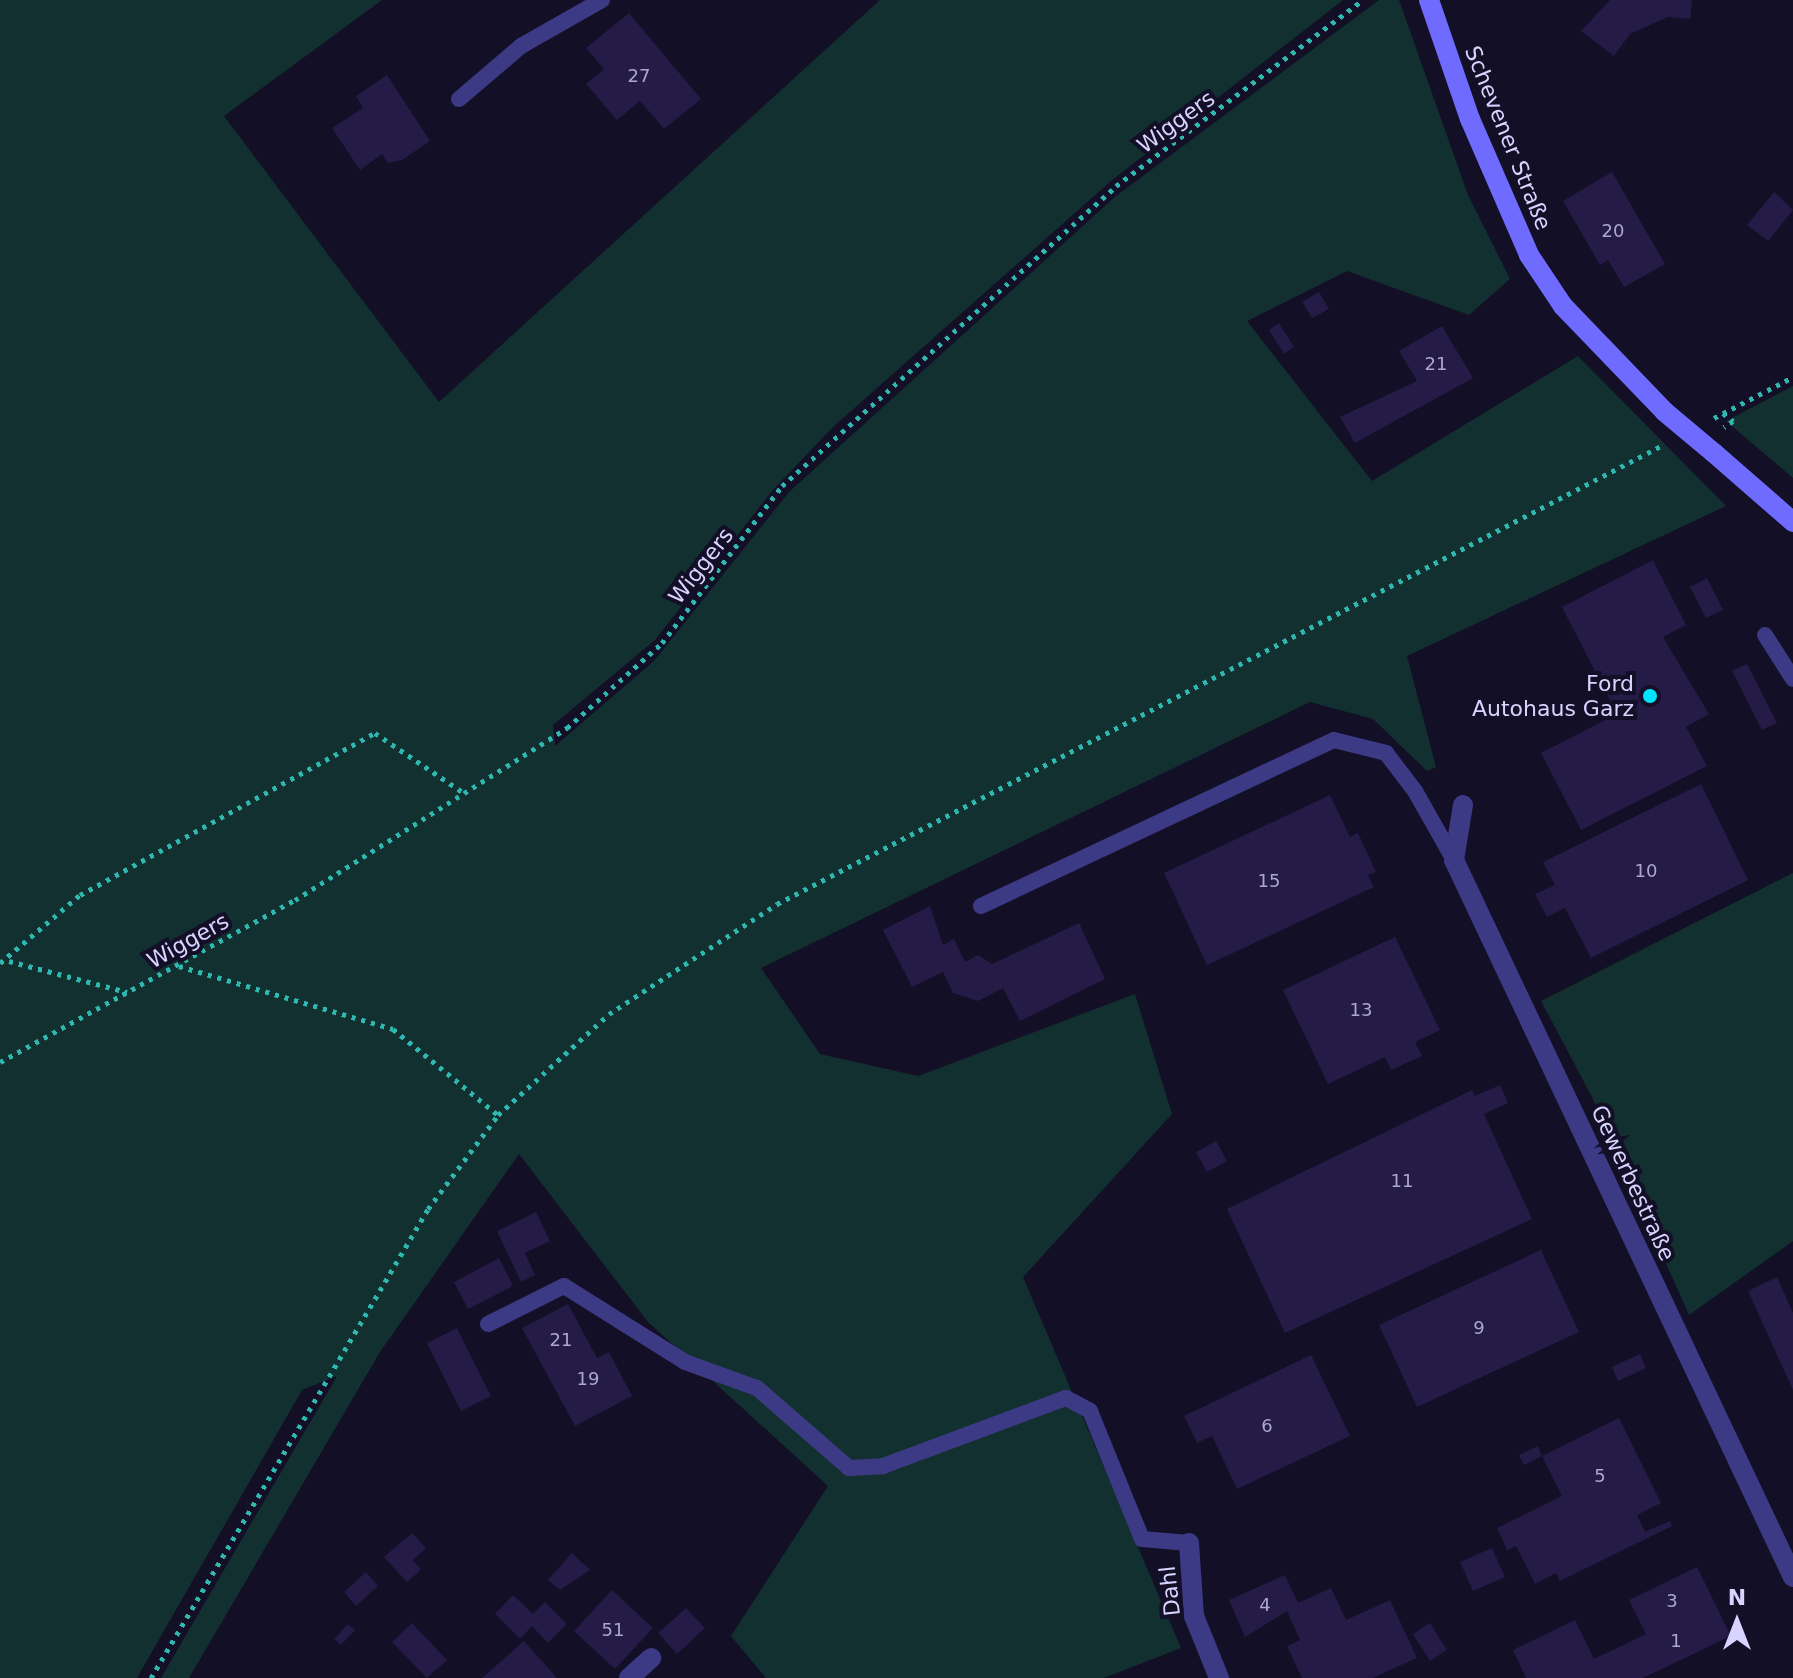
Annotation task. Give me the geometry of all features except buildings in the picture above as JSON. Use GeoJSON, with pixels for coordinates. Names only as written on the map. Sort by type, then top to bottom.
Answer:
{"type":"FeatureCollection","features":[{"type":"Feature","properties":{"kind":"main road","name":"Schevener Straße"},"geometry":{"type":"LineString","coordinates":[[1429,0],[1470,119],[1529,255],[1563,306],[1665,412],[1793,522]]}},
{"type":"Feature","properties":{"kind":"street"},"geometry":{"type":"LineString","coordinates":[[1454,860],[1463,805]]}},
{"type":"Feature","properties":{"kind":"street","name":"Gewerbestraße"},"geometry":{"type":"LineString","coordinates":[[1454,860],[1793,1577]]}},
{"type":"Feature","properties":{"kind":"street","name":"Dahl"},"geometry":{"type":"LineString","coordinates":[[1189,1543],[1194,1616],[1219,1678]]}},
{"type":"Feature","properties":{"kind":"street"},"geometry":{"type":"LineString","coordinates":[[629,1678],[651,1658]]}},
{"type":"Feature","properties":{"kind":"lane"},"geometry":{"type":"LineString","coordinates":[[459,99],[521,46],[602,0]]}},
{"type":"Feature","properties":{"kind":"lane"},"geometry":{"type":"LineString","coordinates":[[1765,635],[1793,679]]}},
{"type":"Feature","properties":{"kind":"lane"},"geometry":{"type":"LineString","coordinates":[[981,906],[1334,740],[1386,753],[1415,791],[1454,860]]}},
{"type":"Feature","properties":{"kind":"lane"},"geometry":{"type":"LineString","coordinates":[[488,1324],[564,1286],[685,1362],[757,1388],[849,1468],[883,1466],[1066,1398],[1090,1411],[1142,1539],[1189,1543]]}},
{"type":"Feature","properties":{"kind":"path","name":"Wiggers"},"geometry":{"type":"LineString","coordinates":[[0,1062],[178,965],[567,728],[662,643],[782,486],[1116,186],[1363,0]]}},
{"type":"Feature","properties":{"kind":"path"},"geometry":{"type":"LineString","coordinates":[[1709,421],[1793,377]]}},
{"type":"Feature","properties":{"kind":"path"},"geometry":{"type":"LineString","coordinates":[[151,1678],[338,1354],[428,1209],[498,1115],[609,1014],[777,904],[1667,443]]}},
{"type":"Feature","properties":{"kind":"path"},"geometry":{"type":"LineString","coordinates":[[0,963],[8,961],[80,895],[375,733],[464,793]]}},
{"type":"Feature","properties":{"kind":"path"},"geometry":{"type":"LineString","coordinates":[[8,961],[128,992]]}},
{"type":"Feature","properties":{"kind":"path"},"geometry":{"type":"LineString","coordinates":[[178,965],[257,984],[393,1029],[498,1115]]}},
{"type":"Feature","properties":{"kind":"green space"},"geometry":{"type":"Polygon","coordinates":[[[0,0],[382,0],[224,116],[439,402],[880,0],[1343,0],[1111,181],[833,427],[773,490],[655,640],[553,725],[555,746],[654,661],[789,492],[1116,196],[1379,0],[1399,0],[1468,195],[1510,279],[1469,315],[1347,271],[1247,321],[1372,481],[1578,356],[1726,506],[1407,656],[1436,767],[1427,771],[1373,719],[1310,702],[761,968],[820,1054],[918,1076],[1135,994],[1172,1114],[1023,1277],[1181,1648],[1104,1678],[766,1678],[731,1636],[828,1486],[648,1322],[519,1154],[380,1352],[189,1678],[161,1678],[337,1376],[302,1390],[137,1678],[0,1678],[0,0]]]}},
{"type":"Feature","properties":{"kind":"green space"},"geometry":{"type":"Polygon","coordinates":[[[1793,386],[1793,478],[1726,421],[1793,386]]]}},
{"type":"Feature","properties":{"kind":"green space"},"geometry":{"type":"Polygon","coordinates":[[[1793,873],[1793,1241],[1689,1315],[1593,1099],[1541,1001],[1793,873]]]}},
{"type":"Feature","properties":{"kind":"place","name":"Ford Autohaus Garz"},"geometry":{"type":"Point","coordinates":[1650,696]}}]}
